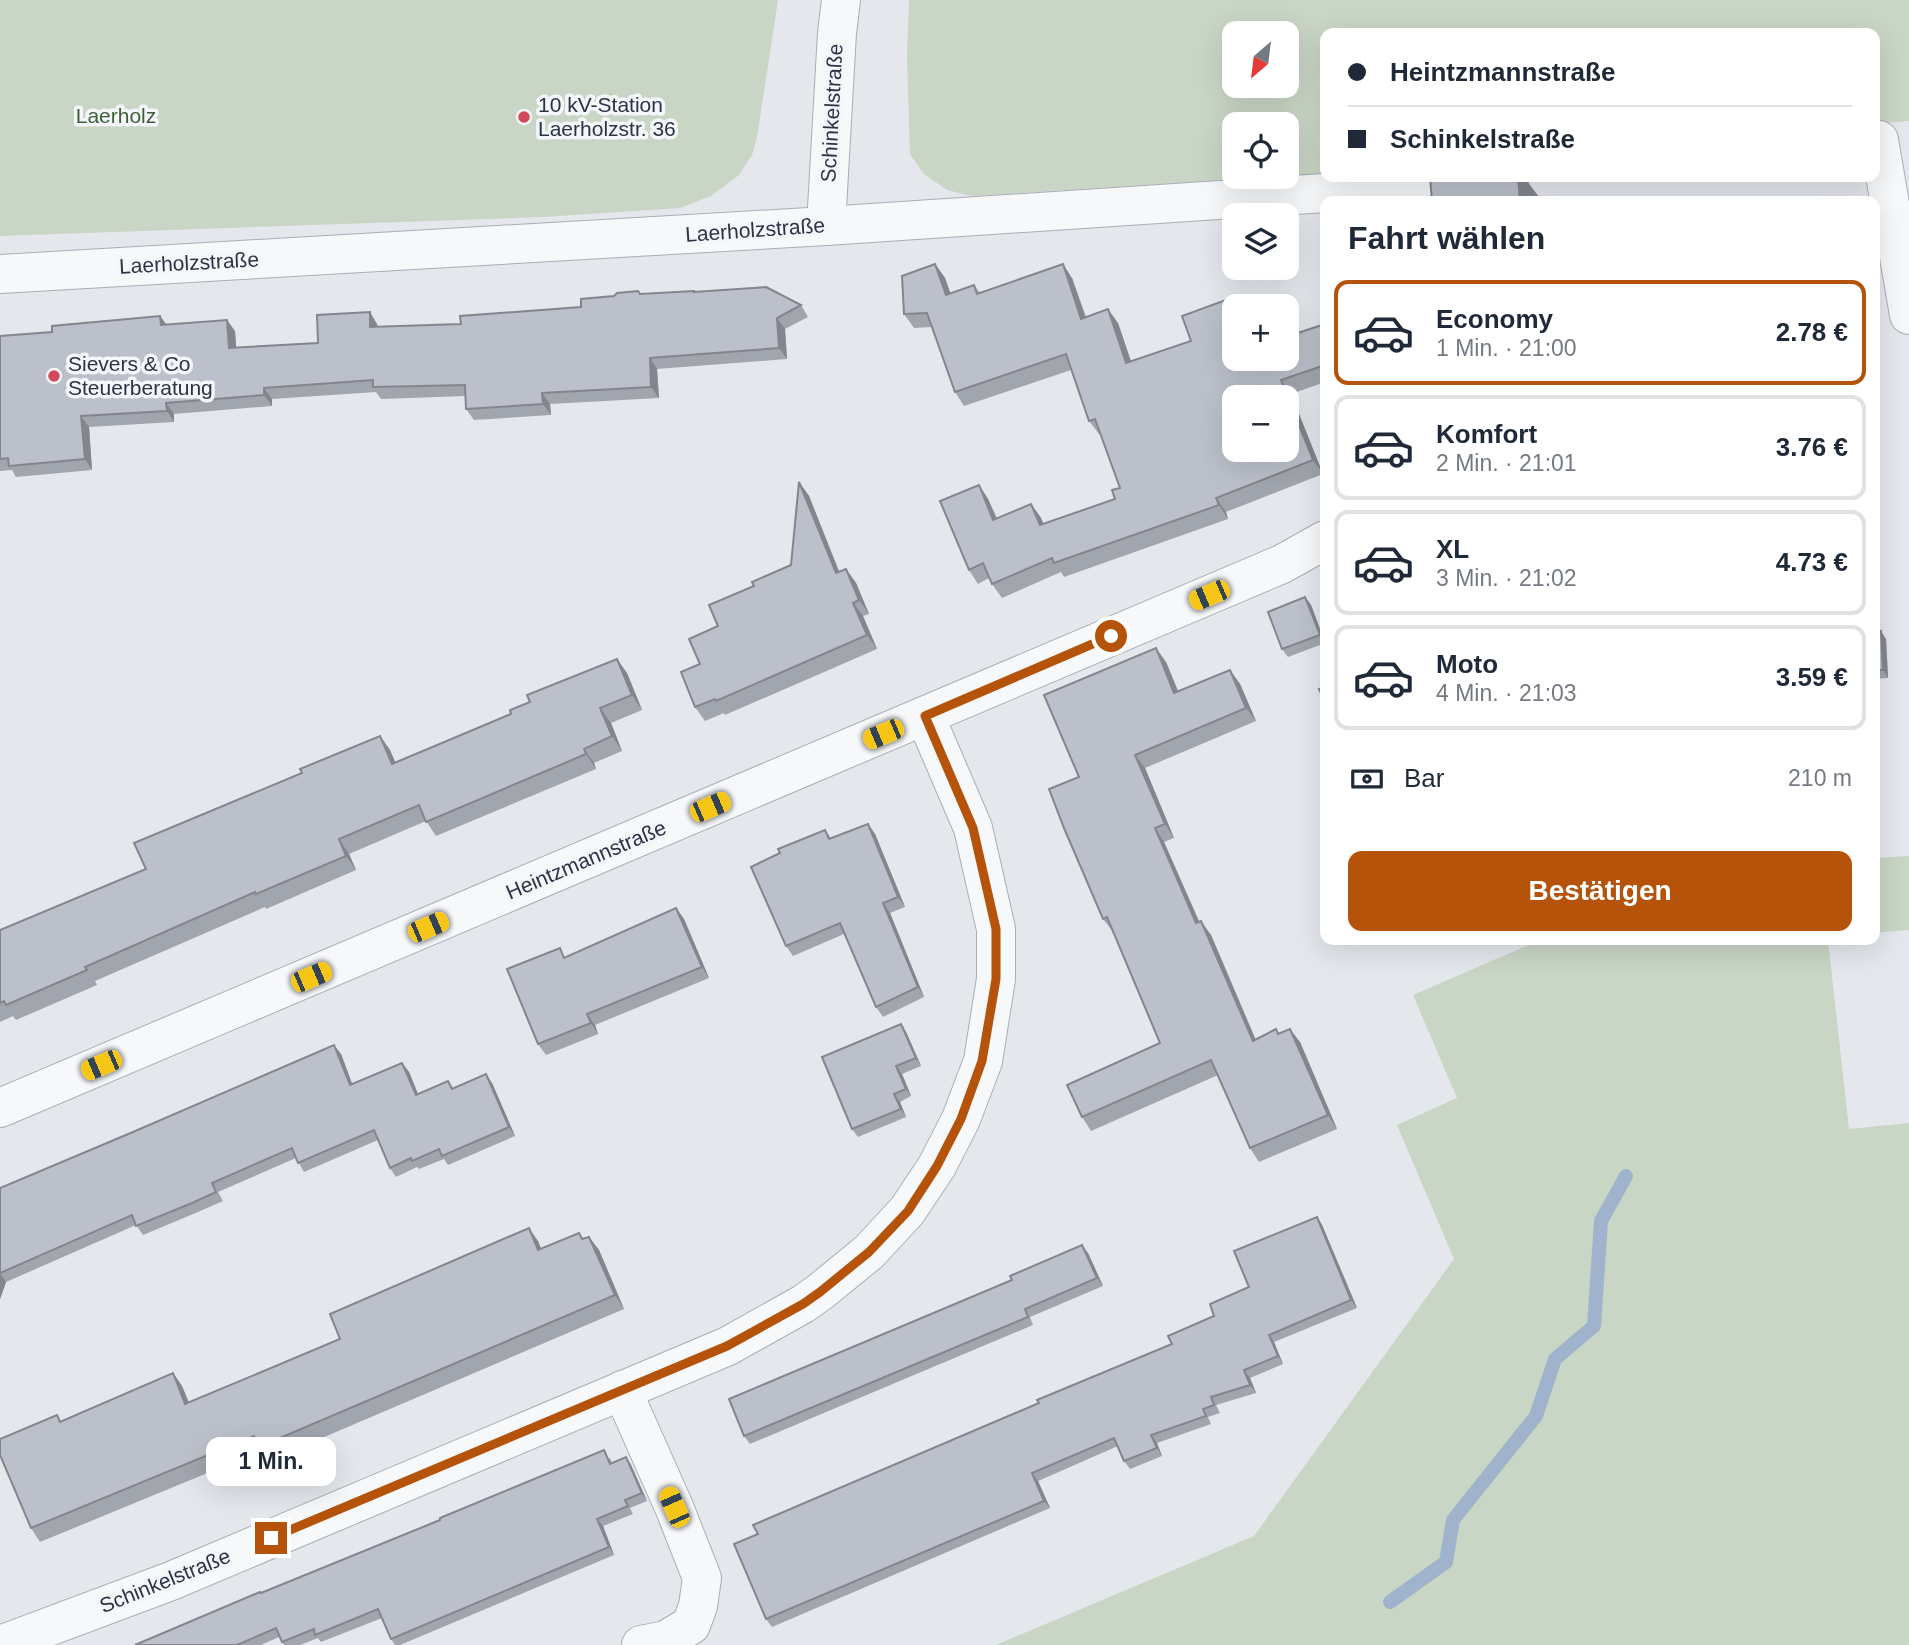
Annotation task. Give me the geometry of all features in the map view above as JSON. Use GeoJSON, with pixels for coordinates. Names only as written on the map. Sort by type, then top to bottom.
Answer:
{"type":"FeatureCollection","features":[{"type":"Feature","properties":{"kind":"street","name":"Schinkelstraße"},"geometry":{"type":"LineString","coordinates":[[826,226],[841,0]]}},
{"type":"Feature","properties":{"kind":"street"},"geometry":{"type":"LineString","coordinates":[[1888,140],[1909,315]]}},
{"type":"Feature","properties":{"kind":"street","name":"Laerholzstraße"},"geometry":{"type":"LineString","coordinates":[[1365,196],[1401,194],[1478,182]]}},
{"type":"Feature","properties":{"kind":"street","name":"Laerholzstraße"},"geometry":{"type":"LineString","coordinates":[[0,274],[1320,199]]}},
{"type":"Feature","properties":{"kind":"street","name":"Heintzmannstraße"},"geometry":{"type":"LineString","coordinates":[[0,1108],[1282,564],[1320,543]]}},
{"type":"Feature","properties":{"kind":"street","name":"Schinkelstraße"},"geometry":{"type":"LineString","coordinates":[[12,1643],[171,1580],[727,1346],[803,1304],[869,1252],[908,1211],[937,1166],[961,1119],[982,1061],[996,979],[996,929],[973,828],[925,716]]}},
{"type":"Feature","properties":{"kind":"street"},"geometry":{"type":"LineString","coordinates":[[622,1390],[702,1578],[698,1606],[691,1625],[666,1640],[641,1645]]}},
{"type":"Feature","properties":{"kind":"green space","name":"Laerholz"},"geometry":{"type":"Polygon","coordinates":[[[0,0],[778,0],[752,155],[739,175],[711,196],[680,208],[543,217],[0,236],[0,0]]]}},
{"type":"Feature","properties":{"kind":"green space"},"geometry":{"type":"Polygon","coordinates":[[[909,0],[1909,0],[1909,121],[1880,123],[1880,28],[1320,28],[1320,174],[1299,175],[1299,112],[1222,112],[1222,180],[972,196],[947,190],[924,174],[910,154],[907,57],[909,0]]]}},
{"type":"Feature","properties":{"kind":"green space"},"geometry":{"type":"Polygon","coordinates":[[[1909,856],[1909,930],[1880,932],[1880,858],[1909,856]]]}},
{"type":"Feature","properties":{"kind":"green space"},"geometry":{"type":"Polygon","coordinates":[[[1528,945],[1829,945],[1849,1129],[1909,1123],[1909,1645],[996,1645],[1254,1536],[1454,1259],[1397,1125],[1457,1098],[1413,995],[1528,945]]]}},
{"type":"Feature","properties":{"kind":"building"},"geometry":{"type":"Polygon","coordinates":[[[1430,182],[1518,182],[1520,196],[1432,196],[1430,182]]]}},
{"type":"Feature","properties":{"kind":"building"},"geometry":{"type":"Polygon","coordinates":[[[935,264],[946,295],[974,285],[977,294],[1063,264],[1081,319],[1108,309],[1126,363],[1191,341],[1182,316],[1222,301],[1222,371],[1299,371],[1299,333],[1320,326],[1320,367],[1281,380],[1283,385],[1222,385],[1222,462],[1299,462],[1299,425],[1313,460],[1216,498],[1219,505],[1054,563],[1052,558],[992,584],[983,563],[969,570],[940,501],[979,485],[993,520],[1031,504],[1040,525],[1115,499],[1112,490],[1120,488],[1095,419],[1089,421],[1066,354],[955,392],[927,313],[904,314],[902,276],[935,264]]]}},
{"type":"Feature","properties":{"kind":"building"},"geometry":{"type":"Polygon","coordinates":[[[766,287],[801,305],[777,318],[779,348],[650,358],[651,387],[542,393],[543,404],[466,409],[465,385],[373,387],[373,380],[264,388],[264,395],[166,403],[167,411],[81,416],[85,459],[9,466],[8,458],[0,459],[0,336],[52,332],[52,326],[160,316],[161,325],[227,320],[229,348],[318,343],[317,315],[370,312],[370,327],[461,324],[460,316],[581,307],[581,299],[614,296],[617,293],[766,287]]]}},
{"type":"Feature","properties":{"kind":"building"},"geometry":{"type":"Polygon","coordinates":[[[799,482],[836,573],[846,569],[859,600],[853,603],[867,635],[716,701],[715,699],[695,707],[681,672],[700,664],[689,639],[718,626],[709,605],[754,586],[752,582],[791,565],[799,482]]]}},
{"type":"Feature","properties":{"kind":"building"},"geometry":{"type":"Polygon","coordinates":[[[1305,597],[1320,635],[1282,649],[1268,612],[1305,597]]]}},
{"type":"Feature","properties":{"kind":"building"},"geometry":{"type":"Polygon","coordinates":[[[1881,631],[1883,670],[1880,670],[1881,631]]]}},
{"type":"Feature","properties":{"kind":"building"},"geometry":{"type":"Polygon","coordinates":[[[1156,648],[1174,693],[1230,670],[1246,708],[1135,755],[1165,824],[1155,828],[1196,923],[1201,921],[1253,1041],[1276,1029],[1278,1034],[1290,1029],[1328,1115],[1250,1148],[1211,1060],[1082,1117],[1067,1085],[1160,1043],[1107,917],[1103,919],[1049,789],[1079,777],[1044,695],[1156,648]]]}},
{"type":"Feature","properties":{"kind":"building"},"geometry":{"type":"Polygon","coordinates":[[[617,659],[632,695],[600,708],[612,736],[584,749],[586,754],[426,822],[419,805],[339,839],[346,856],[256,894],[255,892],[6,1005],[4,1001],[0,1003],[0,930],[146,869],[134,843],[302,773],[300,769],[380,736],[392,764],[511,714],[510,710],[530,702],[527,695],[617,659]]]}},
{"type":"Feature","properties":{"kind":"building"},"geometry":{"type":"Polygon","coordinates":[[[868,824],[898,897],[883,903],[918,987],[876,1007],[840,923],[786,946],[751,867],[780,853],[778,849],[825,830],[829,839],[868,824]]]}},
{"type":"Feature","properties":{"kind":"building"},"geometry":{"type":"Polygon","coordinates":[[[676,908],[702,967],[587,1014],[591,1023],[538,1044],[507,969],[560,948],[564,958],[676,908]]]}},
{"type":"Feature","properties":{"kind":"building"},"geometry":{"type":"Polygon","coordinates":[[[901,1024],[916,1058],[896,1066],[906,1089],[894,1094],[901,1109],[852,1129],[822,1057],[901,1024]]]}},
{"type":"Feature","properties":{"kind":"building"},"geometry":{"type":"Polygon","coordinates":[[[334,1045],[350,1085],[402,1063],[416,1095],[448,1081],[452,1089],[486,1074],[509,1127],[442,1156],[439,1149],[390,1168],[374,1130],[298,1163],[292,1148],[212,1183],[216,1192],[192,1203],[136,1226],[132,1215],[0,1273],[0,1188],[334,1045]]]}},
{"type":"Feature","properties":{"kind":"building"},"geometry":{"type":"Polygon","coordinates":[[[1317,1217],[1351,1300],[1269,1335],[1278,1356],[1244,1370],[1250,1385],[1211,1397],[1214,1405],[1203,1409],[1206,1416],[1151,1435],[1157,1448],[1124,1461],[1114,1438],[1032,1473],[1044,1501],[766,1619],[734,1544],[758,1534],[753,1525],[1039,1403],[1037,1400],[1172,1344],[1168,1336],[1214,1316],[1210,1304],[1249,1287],[1234,1251],[1317,1217]]]}},
{"type":"Feature","properties":{"kind":"building"},"geometry":{"type":"Polygon","coordinates":[[[529,1228],[538,1250],[579,1233],[582,1239],[589,1237],[615,1295],[259,1447],[254,1436],[31,1528],[0,1455],[0,1439],[57,1415],[60,1422],[173,1373],[185,1404],[340,1339],[330,1314],[529,1228]]]}},
{"type":"Feature","properties":{"kind":"building"},"geometry":{"type":"Polygon","coordinates":[[[1082,1245],[1097,1278],[1025,1309],[1028,1317],[744,1436],[729,1399],[1012,1280],[1010,1276],[1082,1245]]]}},
{"type":"Feature","properties":{"kind":"building"},"geometry":{"type":"Polygon","coordinates":[[[604,1450],[610,1464],[626,1457],[642,1493],[625,1500],[628,1506],[597,1519],[609,1547],[391,1639],[378,1609],[315,1635],[314,1629],[282,1642],[276,1628],[237,1645],[135,1645],[440,1520],[604,1450]]]}},
{"type":"Feature","properties":{"kind":"waterway"},"geometry":{"type":"LineString","coordinates":[[1390,1602],[1446,1562],[1453,1520],[1536,1416],[1555,1359],[1594,1326],[1601,1221],[1626,1176]]}},
{"type":"Feature","properties":{"kind":"place","name":"10 kV-Station Laerholzstr. 36"},"geometry":{"type":"Point","coordinates":[524,117]}},
{"type":"Feature","properties":{"kind":"place","name":"Sievers & Co Steuerberatung"},"geometry":{"type":"Point","coordinates":[54,376]}},
{"type":"Feature","properties":{"kind":"route"},"geometry":{"type":"LineString","coordinates":[[271,1538],[727,1346],[820,1292],[869,1252],[908,1211],[937,1166],[961,1119],[982,1061],[996,979],[996,929],[973,828],[925,716],[1111,636]]}}]}
